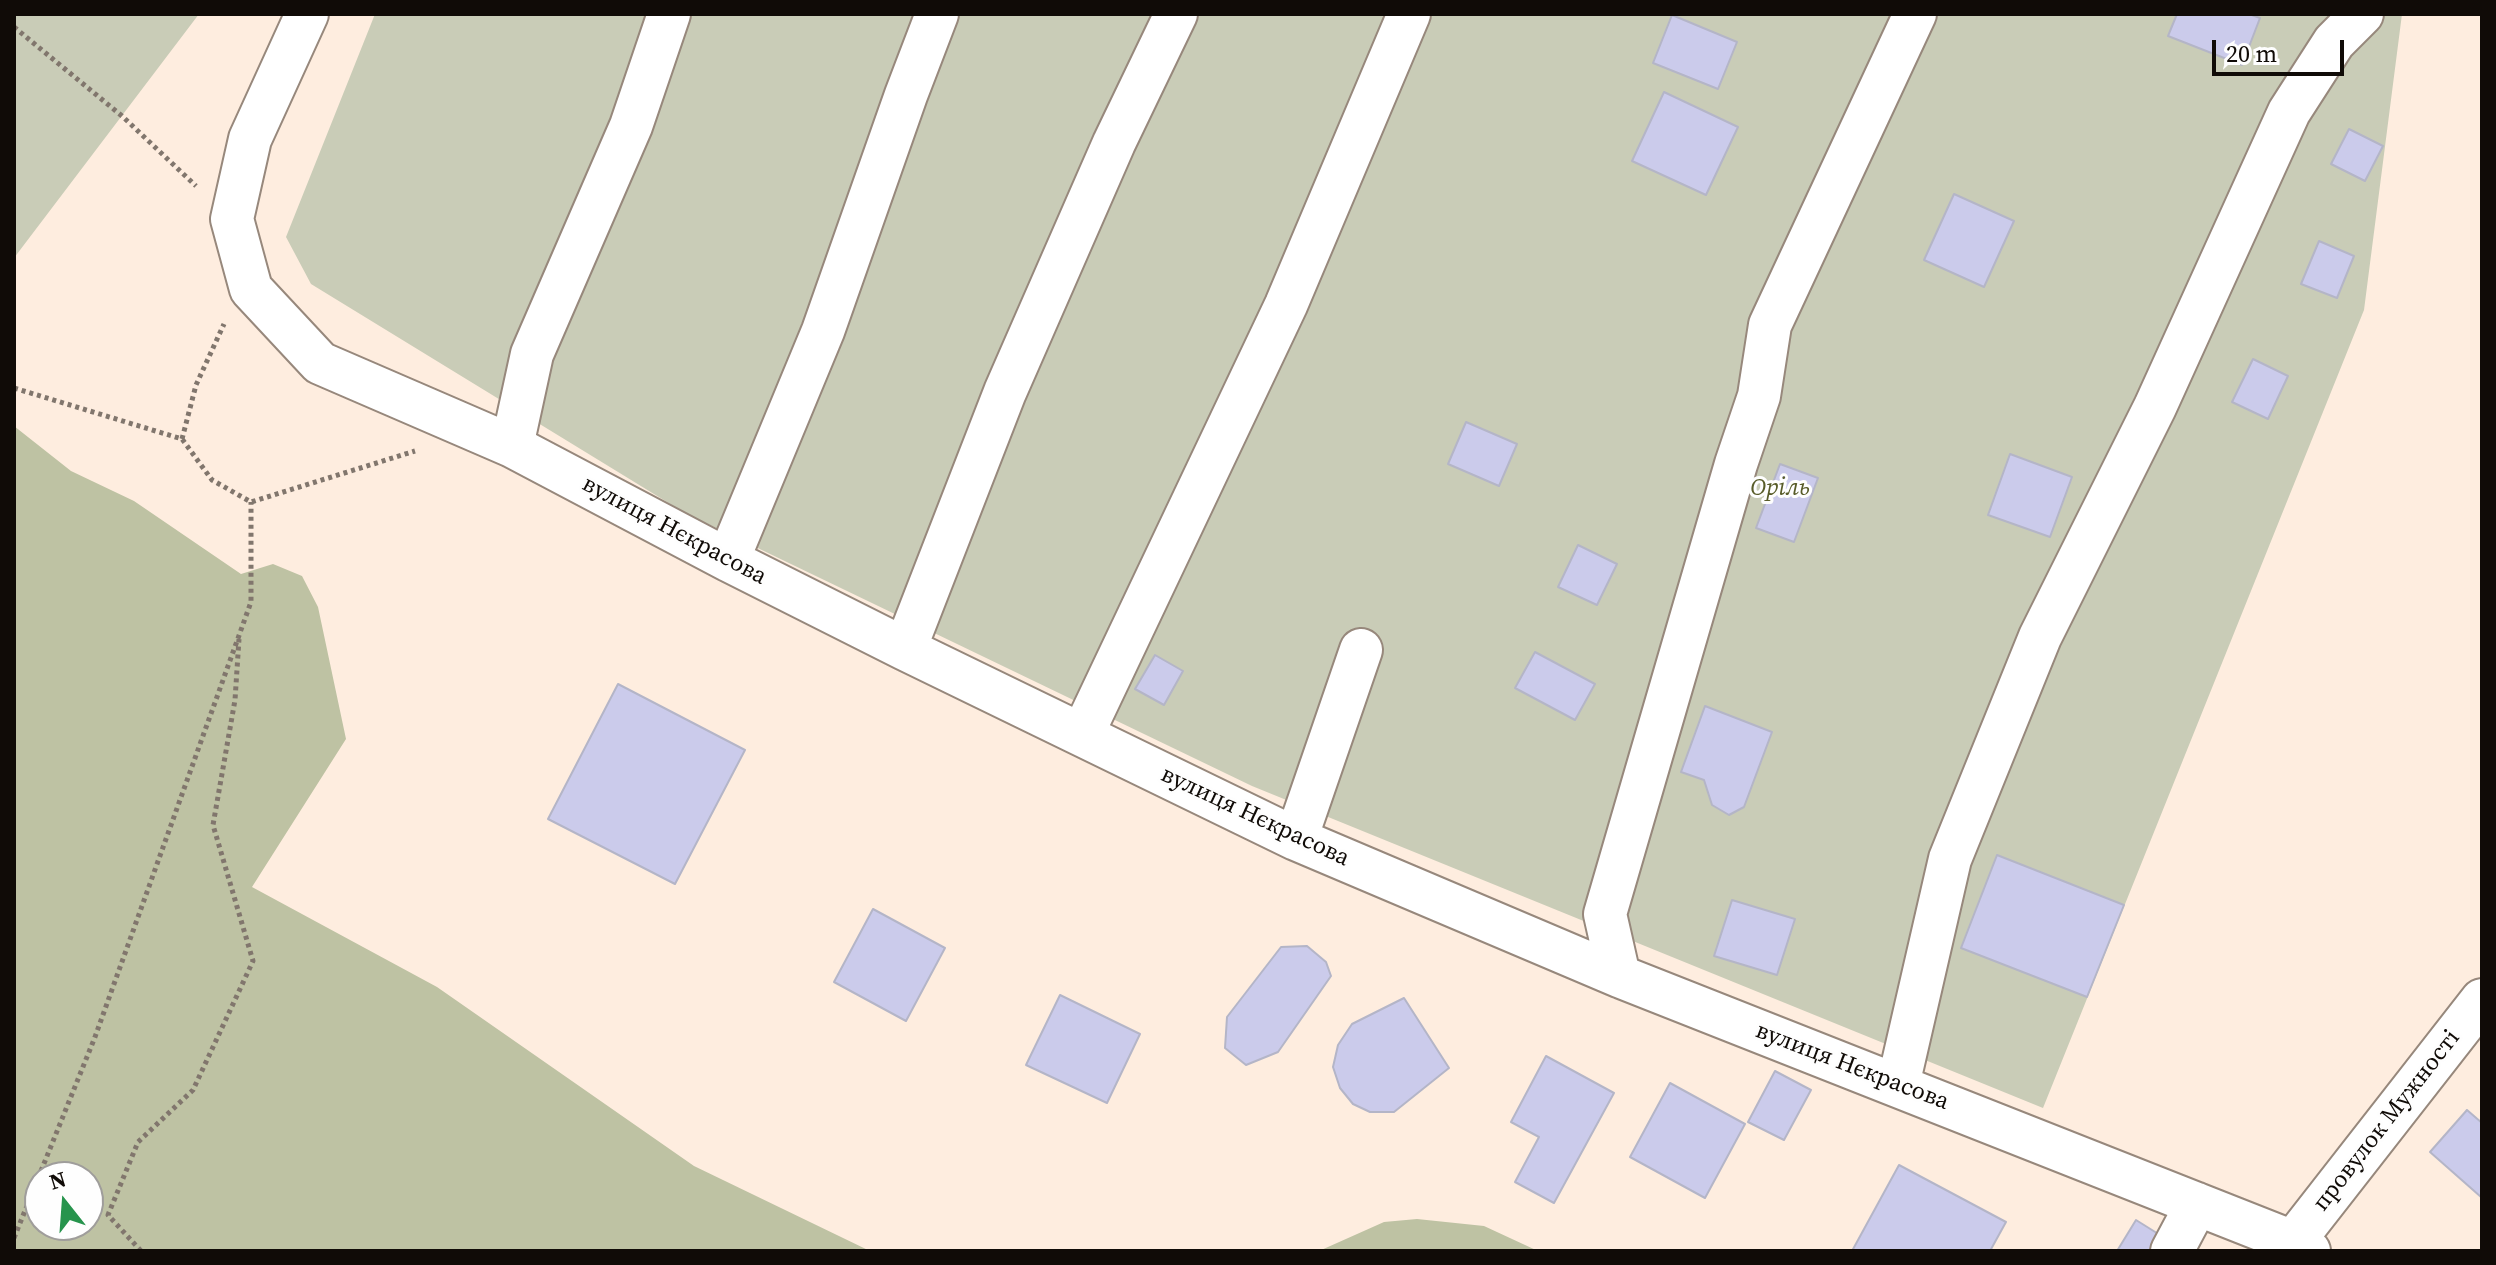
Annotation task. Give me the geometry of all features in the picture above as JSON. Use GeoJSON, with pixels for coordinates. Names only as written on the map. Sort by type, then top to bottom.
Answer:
{"type":"FeatureCollection","features":[{"type":"Feature","properties":{"kind":"street"},"geometry":{"type":"LineString","coordinates":[[251,289],[232,219],[250,139],[307,14]]}},
{"type":"Feature","properties":{"kind":"street"},"geometry":{"type":"LineString","coordinates":[[512,446],[532,354],[631,126],[669,14]]}},
{"type":"Feature","properties":{"kind":"street"},"geometry":{"type":"LineString","coordinates":[[728,560],[823,331],[937,14]]}},
{"type":"Feature","properties":{"kind":"street"},"geometry":{"type":"LineString","coordinates":[[905,649],[1005,392],[1114,143],[1176,14]]}},
{"type":"Feature","properties":{"kind":"street"},"geometry":{"type":"LineString","coordinates":[[1082,735],[1286,305],[1409,14]]}},
{"type":"Feature","properties":{"kind":"street"},"geometry":{"type":"LineString","coordinates":[[1619,976],[1605,914],[1736,464],[1759,396],[1770,325],[1915,14]]}},
{"type":"Feature","properties":{"kind":"street"},"geometry":{"type":"LineString","coordinates":[[1898,1085],[1950,859],[2040,637],[2155,407],[2289,112],[2334,42],[2362,14]]}},
{"type":"Feature","properties":{"kind":"street","name":"вулиця Нєкрасова"},"geometry":{"type":"LineString","coordinates":[[251,289],[320,363],[512,446],[905,649],[1296,839],[1619,976],[2301,1246]]}},
{"type":"Feature","properties":{"kind":"street"},"geometry":{"type":"LineString","coordinates":[[1296,839],[1361,650]]}},
{"type":"Feature","properties":{"kind":"street","name":"провулок Мужності"},"geometry":{"type":"LineString","coordinates":[[2301,1246],[2482,1000]]}},
{"type":"Feature","properties":{"kind":"street"},"geometry":{"type":"LineString","coordinates":[[2172,1251],[2197,1204]]}},
{"type":"Feature","properties":{"kind":"path"},"geometry":{"type":"LineString","coordinates":[[14,27],[122,116],[232,219]]}},
{"type":"Feature","properties":{"kind":"path"},"geometry":{"type":"LineString","coordinates":[[182,439],[196,385],[220,330],[251,289]]}},
{"type":"Feature","properties":{"kind":"path"},"geometry":{"type":"LineString","coordinates":[[14,388],[182,439],[212,480],[251,502],[415,451],[429,450]]}},
{"type":"Feature","properties":{"kind":"path"},"geometry":{"type":"LineString","coordinates":[[14,1238],[95,1037],[251,602],[251,502]]}},
{"type":"Feature","properties":{"kind":"path"},"geometry":{"type":"LineString","coordinates":[[141,1251],[108,1215],[138,1142],[193,1090],[253,961],[213,825],[235,700],[240,632]]}},
{"type":"Feature","properties":{"kind":"green space"},"geometry":{"type":"Polygon","coordinates":[[[14,14],[199,14],[14,258],[14,14]]]}},
{"type":"Feature","properties":{"kind":"green space","name":"Оріль"},"geometry":{"type":"Polygon","coordinates":[[[375,14],[2402,14],[2364,310],[2043,1108],[1252,786],[685,513],[311,284],[286,237],[375,14]]]}},
{"type":"Feature","properties":{"kind":"green space"},"geometry":{"type":"Polygon","coordinates":[[[14,426],[71,471],[134,501],[241,574],[273,564],[302,576],[318,607],[346,739],[252,887],[437,987],[694,1166],[870,1251],[14,1251],[14,426]]]}},
{"type":"Feature","properties":{"kind":"green space"},"geometry":{"type":"Polygon","coordinates":[[[1417,1219],[1484,1226],[1538,1251],[1319,1251],[1384,1222],[1417,1219]]]}},
{"type":"Feature","properties":{"kind":"building"},"geometry":{"type":"Polygon","coordinates":[[[2177,14],[2249,14],[2260,18],[2242,65],[2168,36],[2177,14]]]}},
{"type":"Feature","properties":{"kind":"building"},"geometry":{"type":"Polygon","coordinates":[[[1672,15],[1737,42],[1718,89],[1653,63],[1672,15]]]}},
{"type":"Feature","properties":{"kind":"building"},"geometry":{"type":"Polygon","coordinates":[[[1664,92],[1738,127],[1706,195],[1632,161],[1664,92]]]}},
{"type":"Feature","properties":{"kind":"building"},"geometry":{"type":"Polygon","coordinates":[[[2349,129],[2383,146],[2365,181],[2331,164],[2349,129]]]}},
{"type":"Feature","properties":{"kind":"building"},"geometry":{"type":"Polygon","coordinates":[[[1954,194],[2014,221],[1984,287],[1924,260],[1954,194]]]}},
{"type":"Feature","properties":{"kind":"building"},"geometry":{"type":"Polygon","coordinates":[[[2319,241],[2354,256],[2337,298],[2301,284],[2319,241]]]}},
{"type":"Feature","properties":{"kind":"building"},"geometry":{"type":"Polygon","coordinates":[[[2253,359],[2288,376],[2268,419],[2232,402],[2253,359]]]}},
{"type":"Feature","properties":{"kind":"building"},"geometry":{"type":"Polygon","coordinates":[[[1466,422],[1517,444],[1499,486],[1448,464],[1466,422]]]}},
{"type":"Feature","properties":{"kind":"building"},"geometry":{"type":"Polygon","coordinates":[[[2010,454],[2072,477],[2050,537],[1988,515],[2010,454]]]}},
{"type":"Feature","properties":{"kind":"building"},"geometry":{"type":"Polygon","coordinates":[[[1780,464],[1818,478],[1794,542],[1756,528],[1780,464]]]}},
{"type":"Feature","properties":{"kind":"building"},"geometry":{"type":"Polygon","coordinates":[[[1578,545],[1617,564],[1597,605],[1558,587],[1578,545]]]}},
{"type":"Feature","properties":{"kind":"building"},"geometry":{"type":"Polygon","coordinates":[[[1535,652],[1595,684],[1575,720],[1515,688],[1535,652]]]}},
{"type":"Feature","properties":{"kind":"building"},"geometry":{"type":"Polygon","coordinates":[[[1155,655],[1183,671],[1164,705],[1135,689],[1155,655]]]}},
{"type":"Feature","properties":{"kind":"building"},"geometry":{"type":"Polygon","coordinates":[[[618,684],[745,750],[675,884],[548,819],[618,684]]]}},
{"type":"Feature","properties":{"kind":"building"},"geometry":{"type":"Polygon","coordinates":[[[1705,706],[1772,732],[1744,807],[1729,815],[1712,805],[1704,780],[1681,772],[1705,706]]]}},
{"type":"Feature","properties":{"kind":"building"},"geometry":{"type":"Polygon","coordinates":[[[1997,855],[2124,905],[2087,997],[1961,948],[1997,855]]]}},
{"type":"Feature","properties":{"kind":"building"},"geometry":{"type":"Polygon","coordinates":[[[1732,900],[1795,919],[1777,975],[1714,956],[1732,900]]]}},
{"type":"Feature","properties":{"kind":"building"},"geometry":{"type":"Polygon","coordinates":[[[873,909],[945,948],[906,1021],[834,982],[873,909]]]}},
{"type":"Feature","properties":{"kind":"building"},"geometry":{"type":"Polygon","coordinates":[[[1307,946],[1326,962],[1331,976],[1278,1052],[1246,1065],[1225,1048],[1227,1017],[1281,947],[1307,946]]]}},
{"type":"Feature","properties":{"kind":"building"},"geometry":{"type":"Polygon","coordinates":[[[1060,995],[1140,1034],[1107,1103],[1026,1065],[1060,995]]]}},
{"type":"Feature","properties":{"kind":"building"},"geometry":{"type":"Polygon","coordinates":[[[1404,998],[1449,1068],[1394,1112],[1370,1112],[1353,1104],[1340,1088],[1333,1067],[1338,1045],[1352,1024],[1404,998]]]}},
{"type":"Feature","properties":{"kind":"building"},"geometry":{"type":"Polygon","coordinates":[[[1546,1056],[1614,1093],[1554,1203],[1515,1182],[1539,1137],[1511,1122],[1546,1056]]]}},
{"type":"Feature","properties":{"kind":"building"},"geometry":{"type":"Polygon","coordinates":[[[1775,1071],[1811,1090],[1784,1140],[1748,1122],[1775,1071]]]}},
{"type":"Feature","properties":{"kind":"building"},"geometry":{"type":"Polygon","coordinates":[[[1670,1083],[1745,1124],[1705,1198],[1630,1157],[1670,1083]]]}},
{"type":"Feature","properties":{"kind":"building"},"geometry":{"type":"Polygon","coordinates":[[[2467,1110],[2482,1123],[2481,1197],[2430,1152],[2467,1110]]]}},
{"type":"Feature","properties":{"kind":"building"},"geometry":{"type":"Polygon","coordinates":[[[1899,1165],[2006,1222],[1990,1251],[1852,1251],[1899,1165]]]}},
{"type":"Feature","properties":{"kind":"building"},"geometry":{"type":"Polygon","coordinates":[[[2136,1220],[2168,1240],[2161,1251],[2117,1251],[2136,1220]]]}}]}
